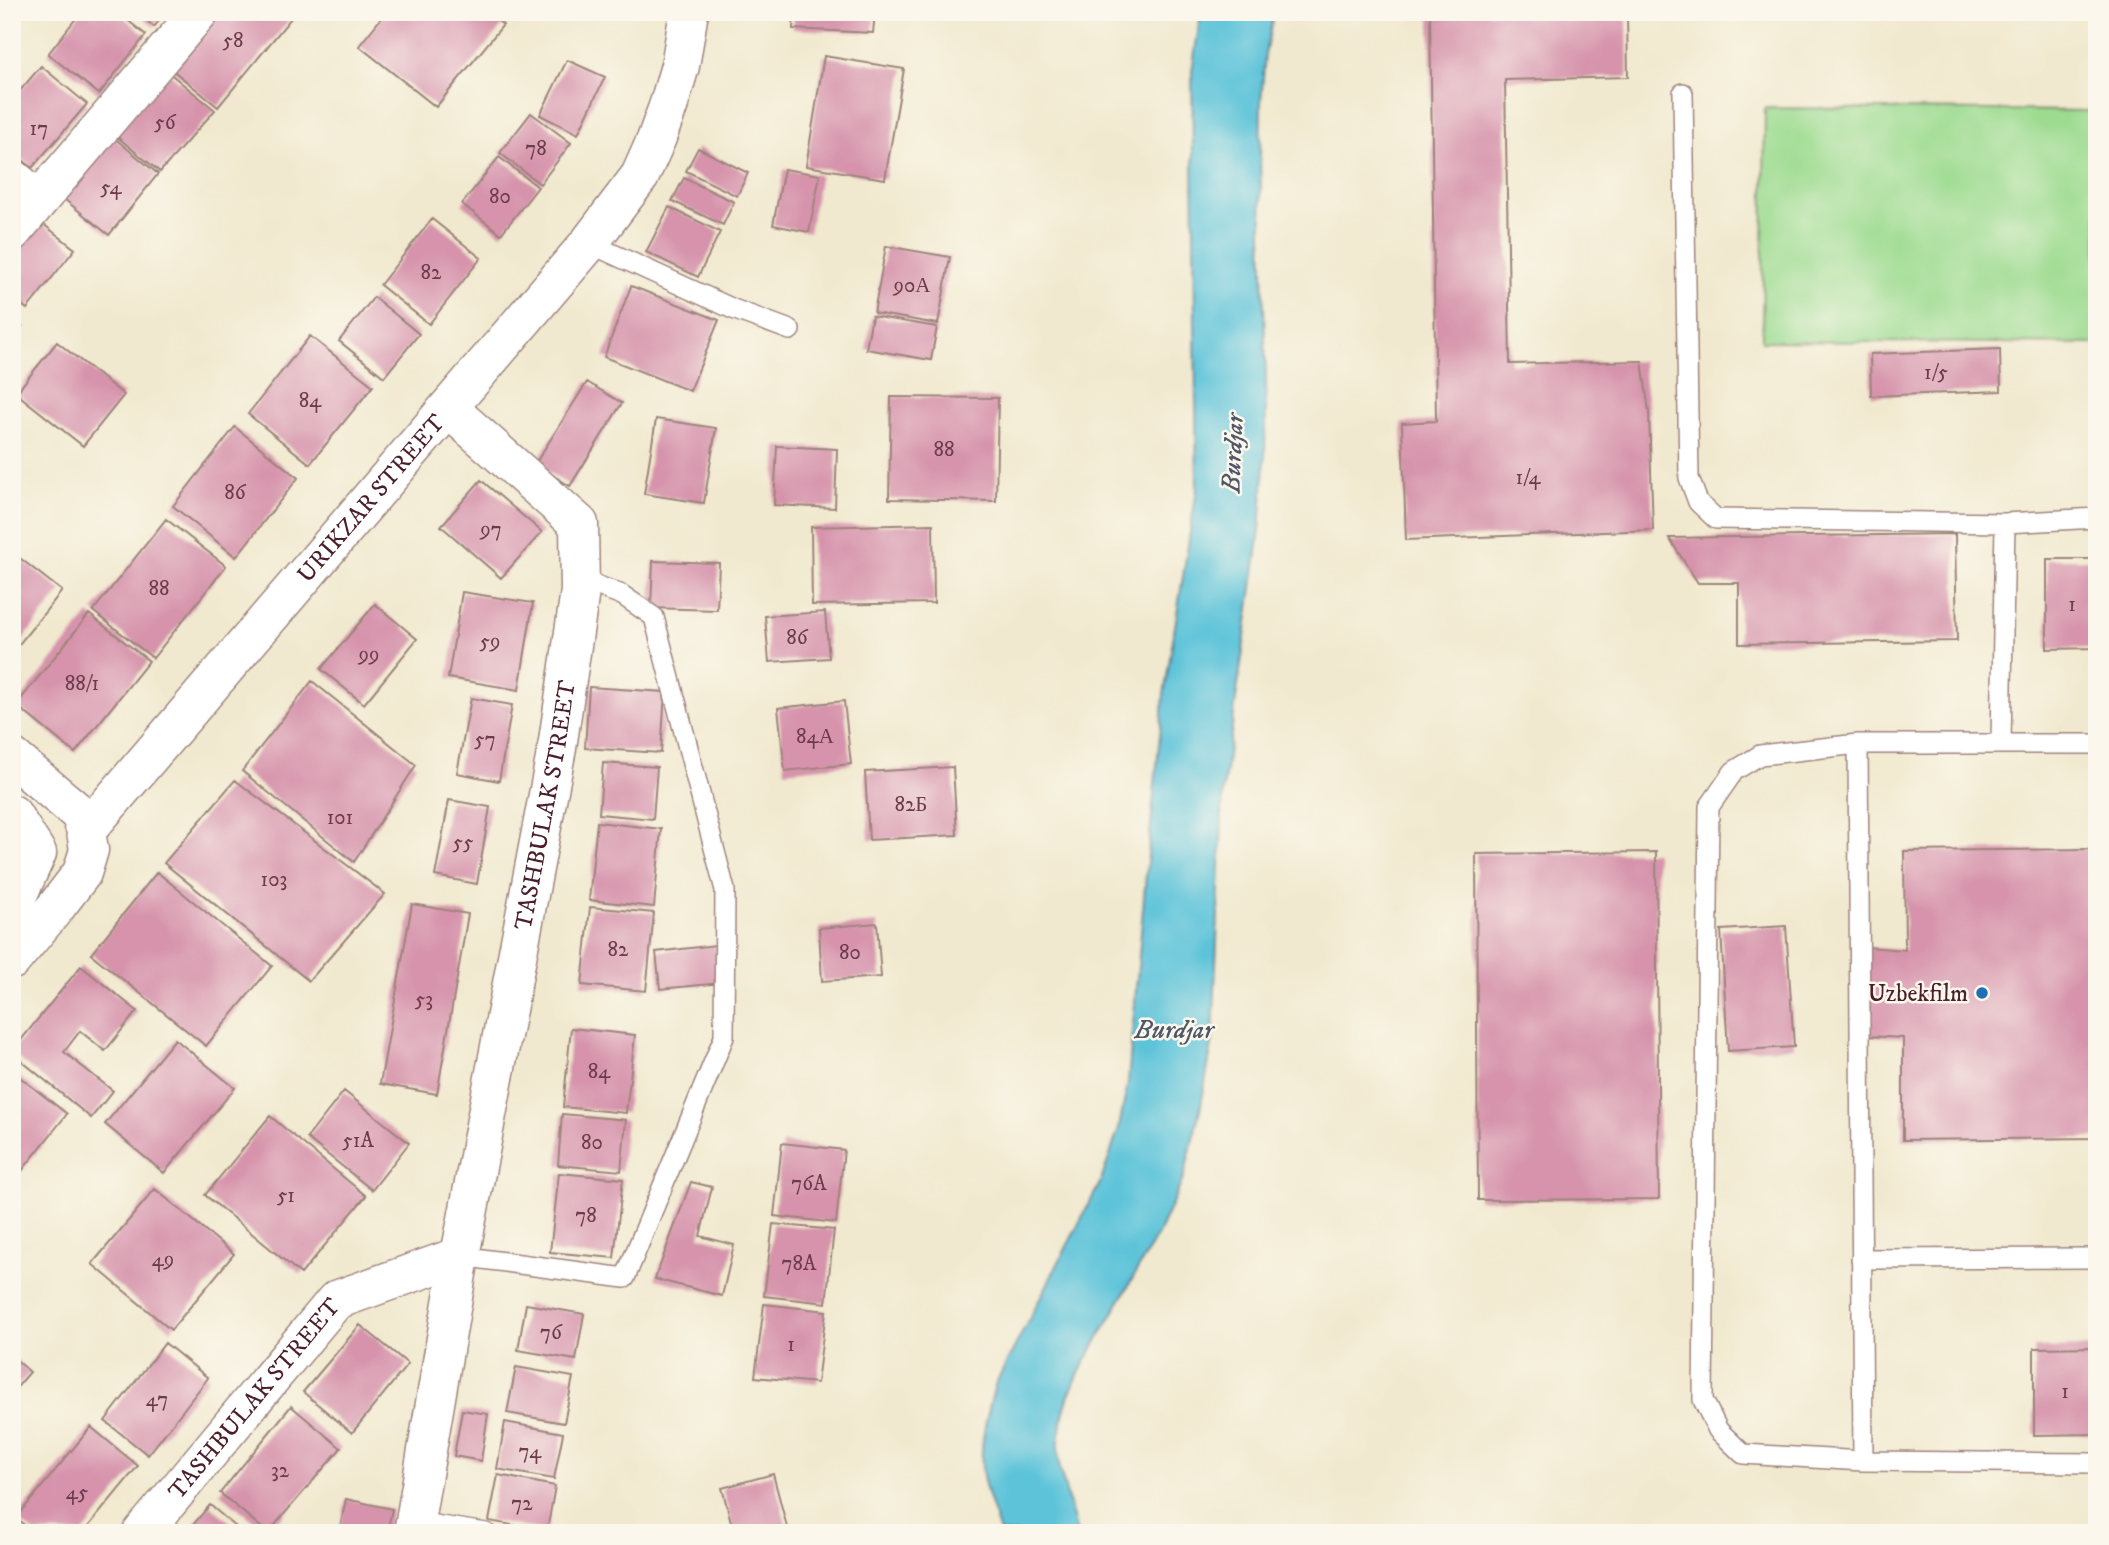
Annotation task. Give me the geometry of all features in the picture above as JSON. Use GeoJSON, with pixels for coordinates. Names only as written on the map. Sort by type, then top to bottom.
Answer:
{"type":"FeatureCollection","features":[{"type":"Feature","properties":{"kind":"street"},"geometry":{"type":"LineString","coordinates":[[12,232],[26,189],[199,12]]}},
{"type":"Feature","properties":{"kind":"street","name":"URIKZAR STREET"},"geometry":{"type":"LineString","coordinates":[[86,831],[589,243],[640,176],[656,140],[680,66],[689,12]]}},
{"type":"Feature","properties":{"kind":"street","name":"TASHBULAK STREET"},"geometry":{"type":"LineString","coordinates":[[414,1528],[460,1256],[557,748],[580,591],[579,524],[448,408]]}},
{"type":"Feature","properties":{"kind":"street"},"geometry":{"type":"LineString","coordinates":[[12,757],[79,814],[86,831],[89,850],[82,873],[12,960]]}},
{"type":"Feature","properties":{"kind":"street"},"geometry":{"type":"LineString","coordinates":[[12,814],[37,853]]}},
{"type":"Feature","properties":{"kind":"street"},"geometry":{"type":"LineString","coordinates":[[12,903],[37,853],[86,831]]}},
{"type":"Feature","properties":{"kind":"street","name":"TASHBULAK STREET"},"geometry":{"type":"LineString","coordinates":[[142,1533],[337,1300],[460,1256]]}},
{"type":"Feature","properties":{"kind":"lane"},"geometry":{"type":"LineString","coordinates":[[1683,93],[1689,478],[1698,502],[1716,519],[2005,523],[2097,518]]}},
{"type":"Feature","properties":{"kind":"lane"},"geometry":{"type":"LineString","coordinates":[[589,243],[733,309],[790,330]]}},
{"type":"Feature","properties":{"kind":"lane"},"geometry":{"type":"LineString","coordinates":[[2001,743],[2005,523]]}},
{"type":"Feature","properties":{"kind":"lane"},"geometry":{"type":"LineString","coordinates":[[460,1256],[625,1278],[724,1037],[725,890],[654,617],[622,595],[580,579]]}},
{"type":"Feature","properties":{"kind":"lane"},"geometry":{"type":"LineString","coordinates":[[1858,744],[1863,1461]]}},
{"type":"Feature","properties":{"kind":"lane"},"geometry":{"type":"LineString","coordinates":[[2097,744],[1858,744],[1760,755],[1734,771],[1709,807],[1703,1400],[1718,1430],[1743,1454],[1863,1461],[2097,1463]]}},
{"type":"Feature","properties":{"kind":"lane"},"geometry":{"type":"LineString","coordinates":[[1861,1259],[2097,1258]]}},
{"type":"Feature","properties":{"kind":"lane"},"geometry":{"type":"LineString","coordinates":[[414,1528],[486,1533]]}},
{"type":"Feature","properties":{"kind":"green space"},"geometry":{"type":"Polygon","coordinates":[[[1765,108],[2097,111],[2097,344],[1762,341],[1765,108]]]}},
{"type":"Feature","properties":{"kind":"water","name":"Burdjar"},"geometry":{"type":"Polygon","coordinates":[[[1201,12],[1274,12],[1265,54],[1261,101],[1265,460],[1260,531],[1223,790],[1213,1039],[1184,1177],[1158,1234],[1082,1367],[1069,1394],[1061,1422],[1058,1449],[1060,1469],[1077,1533],[1000,1533],[982,1468],[983,1437],[995,1385],[1101,1181],[1119,1128],[1128,1082],[1164,695],[1197,489],[1192,71],[1201,12]]]}},
{"type":"Feature","properties":{"kind":"building"},"geometry":{"type":"Polygon","coordinates":[[[81,12],[117,12],[146,35],[99,94],[48,54],[81,12]]]}},
{"type":"Feature","properties":{"kind":"building"},"geometry":{"type":"Polygon","coordinates":[[[137,12],[166,12],[154,27],[137,12]]]}},
{"type":"Feature","properties":{"kind":"building"},"geometry":{"type":"Polygon","coordinates":[[[216,12],[296,12],[218,107],[170,68],[216,12]]]}},
{"type":"Feature","properties":{"kind":"building"},"geometry":{"type":"Polygon","coordinates":[[[386,12],[487,12],[503,25],[436,107],[359,46],[386,12]]]}},
{"type":"Feature","properties":{"kind":"building"},"geometry":{"type":"Polygon","coordinates":[[[794,12],[875,12],[873,33],[793,29],[794,12]]]}},
{"type":"Feature","properties":{"kind":"building"},"geometry":{"type":"Polygon","coordinates":[[[1430,12],[1627,12],[1628,77],[1505,80],[1510,364],[1642,361],[1649,412],[1653,530],[1406,540],[1402,423],[1436,421],[1430,12]]]}},
{"type":"Feature","properties":{"kind":"building"},"geometry":{"type":"Polygon","coordinates":[[[824,56],[904,69],[885,179],[806,166],[824,56]]]}},
{"type":"Feature","properties":{"kind":"building"},"geometry":{"type":"Polygon","coordinates":[[[567,60],[605,77],[578,134],[540,115],[567,60]]]}},
{"type":"Feature","properties":{"kind":"building"},"geometry":{"type":"Polygon","coordinates":[[[41,66],[87,104],[32,168],[12,151],[12,100],[41,66]]]}},
{"type":"Feature","properties":{"kind":"building"},"geometry":{"type":"Polygon","coordinates":[[[168,72],[215,110],[160,172],[115,135],[168,72]]]}},
{"type":"Feature","properties":{"kind":"building"},"geometry":{"type":"Polygon","coordinates":[[[531,113],[571,143],[540,184],[500,153],[531,113]]]}},
{"type":"Feature","properties":{"kind":"building"},"geometry":{"type":"Polygon","coordinates":[[[113,137],[158,174],[109,235],[64,199],[113,137]]]}},
{"type":"Feature","properties":{"kind":"building"},"geometry":{"type":"Polygon","coordinates":[[[698,148],[748,173],[737,196],[686,171],[698,148]]]}},
{"type":"Feature","properties":{"kind":"building"},"geometry":{"type":"Polygon","coordinates":[[[499,157],[538,187],[501,234],[462,204],[499,157]]]}},
{"type":"Feature","properties":{"kind":"building"},"geometry":{"type":"Polygon","coordinates":[[[784,169],[820,175],[809,232],[773,225],[784,169]]]}},
{"type":"Feature","properties":{"kind":"building"},"geometry":{"type":"Polygon","coordinates":[[[684,178],[734,202],[723,225],[672,201],[684,178]]]}},
{"type":"Feature","properties":{"kind":"building"},"geometry":{"type":"Polygon","coordinates":[[[669,207],[720,232],[698,277],[646,252],[669,207]]]}},
{"type":"Feature","properties":{"kind":"building"},"geometry":{"type":"Polygon","coordinates":[[[432,219],[481,258],[429,324],[380,285],[432,219]]]}},
{"type":"Feature","properties":{"kind":"building"},"geometry":{"type":"Polygon","coordinates":[[[38,220],[75,249],[27,309],[12,297],[12,251],[38,220]]]}},
{"type":"Feature","properties":{"kind":"building"},"geometry":{"type":"Polygon","coordinates":[[[886,246],[950,257],[938,324],[874,313],[886,246]]]}},
{"type":"Feature","properties":{"kind":"building"},"geometry":{"type":"Polygon","coordinates":[[[631,286],[719,320],[690,391],[604,357],[631,286]]]}},
{"type":"Feature","properties":{"kind":"building"},"geometry":{"type":"Polygon","coordinates":[[[374,297],[419,334],[384,377],[339,341],[374,297]]]}},
{"type":"Feature","properties":{"kind":"building"},"geometry":{"type":"Polygon","coordinates":[[[872,316],[937,327],[931,360],[866,349],[872,316]]]}},
{"type":"Feature","properties":{"kind":"building"},"geometry":{"type":"Polygon","coordinates":[[[12,319],[22,326],[12,337],[12,319]]]}},
{"type":"Feature","properties":{"kind":"building"},"geometry":{"type":"Polygon","coordinates":[[[310,336],[373,386],[310,464],[248,414],[310,336]]]}},
{"type":"Feature","properties":{"kind":"building"},"geometry":{"type":"Polygon","coordinates":[[[57,342],[124,395],[83,446],[16,393],[57,342]]]}},
{"type":"Feature","properties":{"kind":"building"},"geometry":{"type":"Polygon","coordinates":[[[2000,349],[2001,391],[1871,396],[1870,354],[2000,349]]]}},
{"type":"Feature","properties":{"kind":"building"},"geometry":{"type":"Polygon","coordinates":[[[587,382],[622,403],[570,486],[535,464],[587,382]]]}},
{"type":"Feature","properties":{"kind":"building"},"geometry":{"type":"Polygon","coordinates":[[[891,397],[998,398],[996,501],[889,499],[891,397]]]}},
{"type":"Feature","properties":{"kind":"building"},"geometry":{"type":"Polygon","coordinates":[[[656,419],[716,428],[704,503],[644,494],[656,419]]]}},
{"type":"Feature","properties":{"kind":"building"},"geometry":{"type":"Polygon","coordinates":[[[235,427],[298,478],[236,557],[173,506],[235,427]]]}},
{"type":"Feature","properties":{"kind":"building"},"geometry":{"type":"Polygon","coordinates":[[[777,446],[837,449],[835,508],[774,505],[777,446]]]}},
{"type":"Feature","properties":{"kind":"building"},"geometry":{"type":"Polygon","coordinates":[[[481,480],[542,532],[501,578],[441,526],[481,480]]]}},
{"type":"Feature","properties":{"kind":"building"},"geometry":{"type":"Polygon","coordinates":[[[166,519],[226,566],[153,658],[93,611],[166,519]]]}},
{"type":"Feature","properties":{"kind":"building"},"geometry":{"type":"Polygon","coordinates":[[[933,524],[934,603],[812,605],[811,527],[933,524]]]}},
{"type":"Feature","properties":{"kind":"building"},"geometry":{"type":"Polygon","coordinates":[[[1955,534],[1957,641],[1739,644],[1739,583],[1698,583],[1669,538],[1955,534]]]}},
{"type":"Feature","properties":{"kind":"building"},"geometry":{"type":"Polygon","coordinates":[[[12,552],[62,591],[12,653],[12,552]]]}},
{"type":"Feature","properties":{"kind":"building"},"geometry":{"type":"Polygon","coordinates":[[[2047,559],[2097,559],[2097,648],[2047,649],[2047,559]]]}},
{"type":"Feature","properties":{"kind":"building"},"geometry":{"type":"Polygon","coordinates":[[[653,561],[719,563],[717,610],[651,608],[653,561]]]}},
{"type":"Feature","properties":{"kind":"building"},"geometry":{"type":"Polygon","coordinates":[[[462,592],[533,603],[519,690],[448,678],[462,592]]]}},
{"type":"Feature","properties":{"kind":"building"},"geometry":{"type":"Polygon","coordinates":[[[375,604],[417,639],[364,704],[321,669],[375,604]]]}},
{"type":"Feature","properties":{"kind":"building"},"geometry":{"type":"Polygon","coordinates":[[[825,612],[829,658],[769,662],[765,616],[825,612]]]}},
{"type":"Feature","properties":{"kind":"building"},"geometry":{"type":"Polygon","coordinates":[[[89,614],[149,661],[75,753],[16,705],[89,614]]]}},
{"type":"Feature","properties":{"kind":"building"},"geometry":{"type":"Polygon","coordinates":[[[312,681],[416,765],[354,862],[242,771],[312,681]]]}},
{"type":"Feature","properties":{"kind":"building"},"geometry":{"type":"Polygon","coordinates":[[[589,687],[665,692],[661,753],[585,748],[589,687]]]}},
{"type":"Feature","properties":{"kind":"building"},"geometry":{"type":"Polygon","coordinates":[[[471,698],[512,705],[499,781],[457,773],[471,698]]]}},
{"type":"Feature","properties":{"kind":"building"},"geometry":{"type":"Polygon","coordinates":[[[844,701],[851,764],[785,771],[778,708],[844,701]]]}},
{"type":"Feature","properties":{"kind":"building"},"geometry":{"type":"Polygon","coordinates":[[[603,763],[657,767],[653,819],[599,814],[603,763]]]}},
{"type":"Feature","properties":{"kind":"building"},"geometry":{"type":"Polygon","coordinates":[[[953,767],[957,835],[869,840],[865,772],[953,767]]]}},
{"type":"Feature","properties":{"kind":"building"},"geometry":{"type":"Polygon","coordinates":[[[235,780],[385,894],[309,981],[164,863],[235,780]]]}},
{"type":"Feature","properties":{"kind":"building"},"geometry":{"type":"Polygon","coordinates":[[[449,800],[490,807],[477,884],[435,876],[449,800]]]}},
{"type":"Feature","properties":{"kind":"building"},"geometry":{"type":"Polygon","coordinates":[[[597,822],[661,829],[654,907],[589,900],[597,822]]]}},
{"type":"Feature","properties":{"kind":"building","name":"Uzbekfilm"},"geometry":{"type":"Polygon","coordinates":[[[2097,849],[2097,1138],[1903,1140],[1903,1038],[1868,1036],[1867,947],[1905,950],[1904,851],[2097,849]]]}},
{"type":"Feature","properties":{"kind":"building"},"geometry":{"type":"Polygon","coordinates":[[[1656,852],[1659,1199],[1478,1200],[1476,854],[1656,852]]]}},
{"type":"Feature","properties":{"kind":"building"},"geometry":{"type":"Polygon","coordinates":[[[157,872],[272,966],[206,1046],[91,954],[157,872]]]}},
{"type":"Feature","properties":{"kind":"building"},"geometry":{"type":"Polygon","coordinates":[[[412,904],[468,914],[437,1094],[380,1084],[412,904]]]}},
{"type":"Feature","properties":{"kind":"building"},"geometry":{"type":"Polygon","coordinates":[[[590,907],[654,913],[646,991],[582,985],[590,907]]]}},
{"type":"Feature","properties":{"kind":"building"},"geometry":{"type":"Polygon","coordinates":[[[877,923],[881,977],[822,981],[819,928],[877,923]]]}},
{"type":"Feature","properties":{"kind":"building"},"geometry":{"type":"Polygon","coordinates":[[[1786,926],[1794,1047],[1728,1051],[1721,930],[1786,926]]]}},
{"type":"Feature","properties":{"kind":"building"},"geometry":{"type":"Polygon","coordinates":[[[716,945],[721,983],[660,989],[656,952],[716,945]]]}},
{"type":"Feature","properties":{"kind":"building"},"geometry":{"type":"Polygon","coordinates":[[[81,966],[137,1011],[105,1051],[80,1031],[64,1052],[113,1091],[91,1118],[12,1053],[81,966]]]}},
{"type":"Feature","properties":{"kind":"building"},"geometry":{"type":"Polygon","coordinates":[[[571,1028],[635,1035],[626,1113],[563,1107],[571,1028]]]}},
{"type":"Feature","properties":{"kind":"building"},"geometry":{"type":"Polygon","coordinates":[[[175,1039],[235,1088],[164,1173],[105,1124],[175,1039]]]}},
{"type":"Feature","properties":{"kind":"building"},"geometry":{"type":"Polygon","coordinates":[[[12,1071],[67,1114],[20,1173],[12,1167],[12,1071]]]}},
{"type":"Feature","properties":{"kind":"building"},"geometry":{"type":"Polygon","coordinates":[[[344,1091],[409,1143],[372,1190],[307,1138],[344,1091]]]}},
{"type":"Feature","properties":{"kind":"building"},"geometry":{"type":"Polygon","coordinates":[[[562,1114],[626,1120],[621,1171],[558,1165],[562,1114]]]}},
{"type":"Feature","properties":{"kind":"building"},"geometry":{"type":"Polygon","coordinates":[[[270,1116],[366,1196],[301,1274],[205,1195],[270,1116]]]}},
{"type":"Feature","properties":{"kind":"building"},"geometry":{"type":"Polygon","coordinates":[[[782,1143],[844,1150],[836,1223],[774,1216],[782,1143]]]}},
{"type":"Feature","properties":{"kind":"building"},"geometry":{"type":"Polygon","coordinates":[[[559,1173],[623,1179],[614,1258],[550,1252],[559,1173]]]}},
{"type":"Feature","properties":{"kind":"building"},"geometry":{"type":"Polygon","coordinates":[[[691,1182],[712,1187],[700,1236],[734,1245],[722,1296],[655,1279],[691,1182]]]}},
{"type":"Feature","properties":{"kind":"building"},"geometry":{"type":"Polygon","coordinates":[[[155,1189],[234,1254],[171,1330],[92,1264],[155,1189]]]}},
{"type":"Feature","properties":{"kind":"building"},"geometry":{"type":"Polygon","coordinates":[[[773,1224],[834,1230],[826,1303],[764,1296],[773,1224]]]}},
{"type":"Feature","properties":{"kind":"building"},"geometry":{"type":"Polygon","coordinates":[[[526,1304],[584,1314],[576,1360],[518,1350],[526,1304]]]}},
{"type":"Feature","properties":{"kind":"building"},"geometry":{"type":"Polygon","coordinates":[[[764,1304],[826,1311],[817,1383],[755,1377],[764,1304]]]}},
{"type":"Feature","properties":{"kind":"building"},"geometry":{"type":"Polygon","coordinates":[[[360,1325],[408,1364],[352,1433],[303,1392],[360,1325]]]}},
{"type":"Feature","properties":{"kind":"building"},"geometry":{"type":"Polygon","coordinates":[[[165,1343],[208,1378],[148,1455],[105,1421],[165,1343]]]}},
{"type":"Feature","properties":{"kind":"building"},"geometry":{"type":"Polygon","coordinates":[[[2097,1347],[2097,1434],[2034,1435],[2034,1348],[2097,1347]]]}},
{"type":"Feature","properties":{"kind":"building"},"geometry":{"type":"Polygon","coordinates":[[[12,1356],[30,1372],[12,1393],[12,1356]]]}},
{"type":"Feature","properties":{"kind":"building"},"geometry":{"type":"Polygon","coordinates":[[[516,1367],[573,1377],[564,1423],[507,1413],[516,1367]]]}},
{"type":"Feature","properties":{"kind":"building"},"geometry":{"type":"Polygon","coordinates":[[[291,1406],[341,1448],[268,1533],[220,1493],[291,1406]]]}},
{"type":"Feature","properties":{"kind":"building"},"geometry":{"type":"Polygon","coordinates":[[[462,1410],[488,1414],[481,1461],[454,1456],[462,1410]]]}},
{"type":"Feature","properties":{"kind":"building"},"geometry":{"type":"Polygon","coordinates":[[[505,1422],[563,1433],[554,1479],[497,1469],[505,1422]]]}},
{"type":"Feature","properties":{"kind":"building"},"geometry":{"type":"Polygon","coordinates":[[[91,1427],[138,1466],[83,1533],[34,1533],[16,1518],[91,1427]]]}},
{"type":"Feature","properties":{"kind":"building"},"geometry":{"type":"Polygon","coordinates":[[[773,1474],[787,1527],[768,1533],[734,1533],[722,1488],[773,1474]]]}},
{"type":"Feature","properties":{"kind":"building"},"geometry":{"type":"Polygon","coordinates":[[[498,1475],[555,1486],[547,1531],[489,1521],[498,1475]]]}},
{"type":"Feature","properties":{"kind":"building"},"geometry":{"type":"Polygon","coordinates":[[[346,1499],[392,1509],[387,1533],[339,1533],[346,1499]]]}},
{"type":"Feature","properties":{"kind":"building"},"geometry":{"type":"Polygon","coordinates":[[[210,1505],[243,1533],[186,1533],[210,1505]]]}},
{"type":"Feature","properties":{"kind":"place","name":"Uzbekfilm"},"geometry":{"type":"Point","coordinates":[1982,993]}}]}
